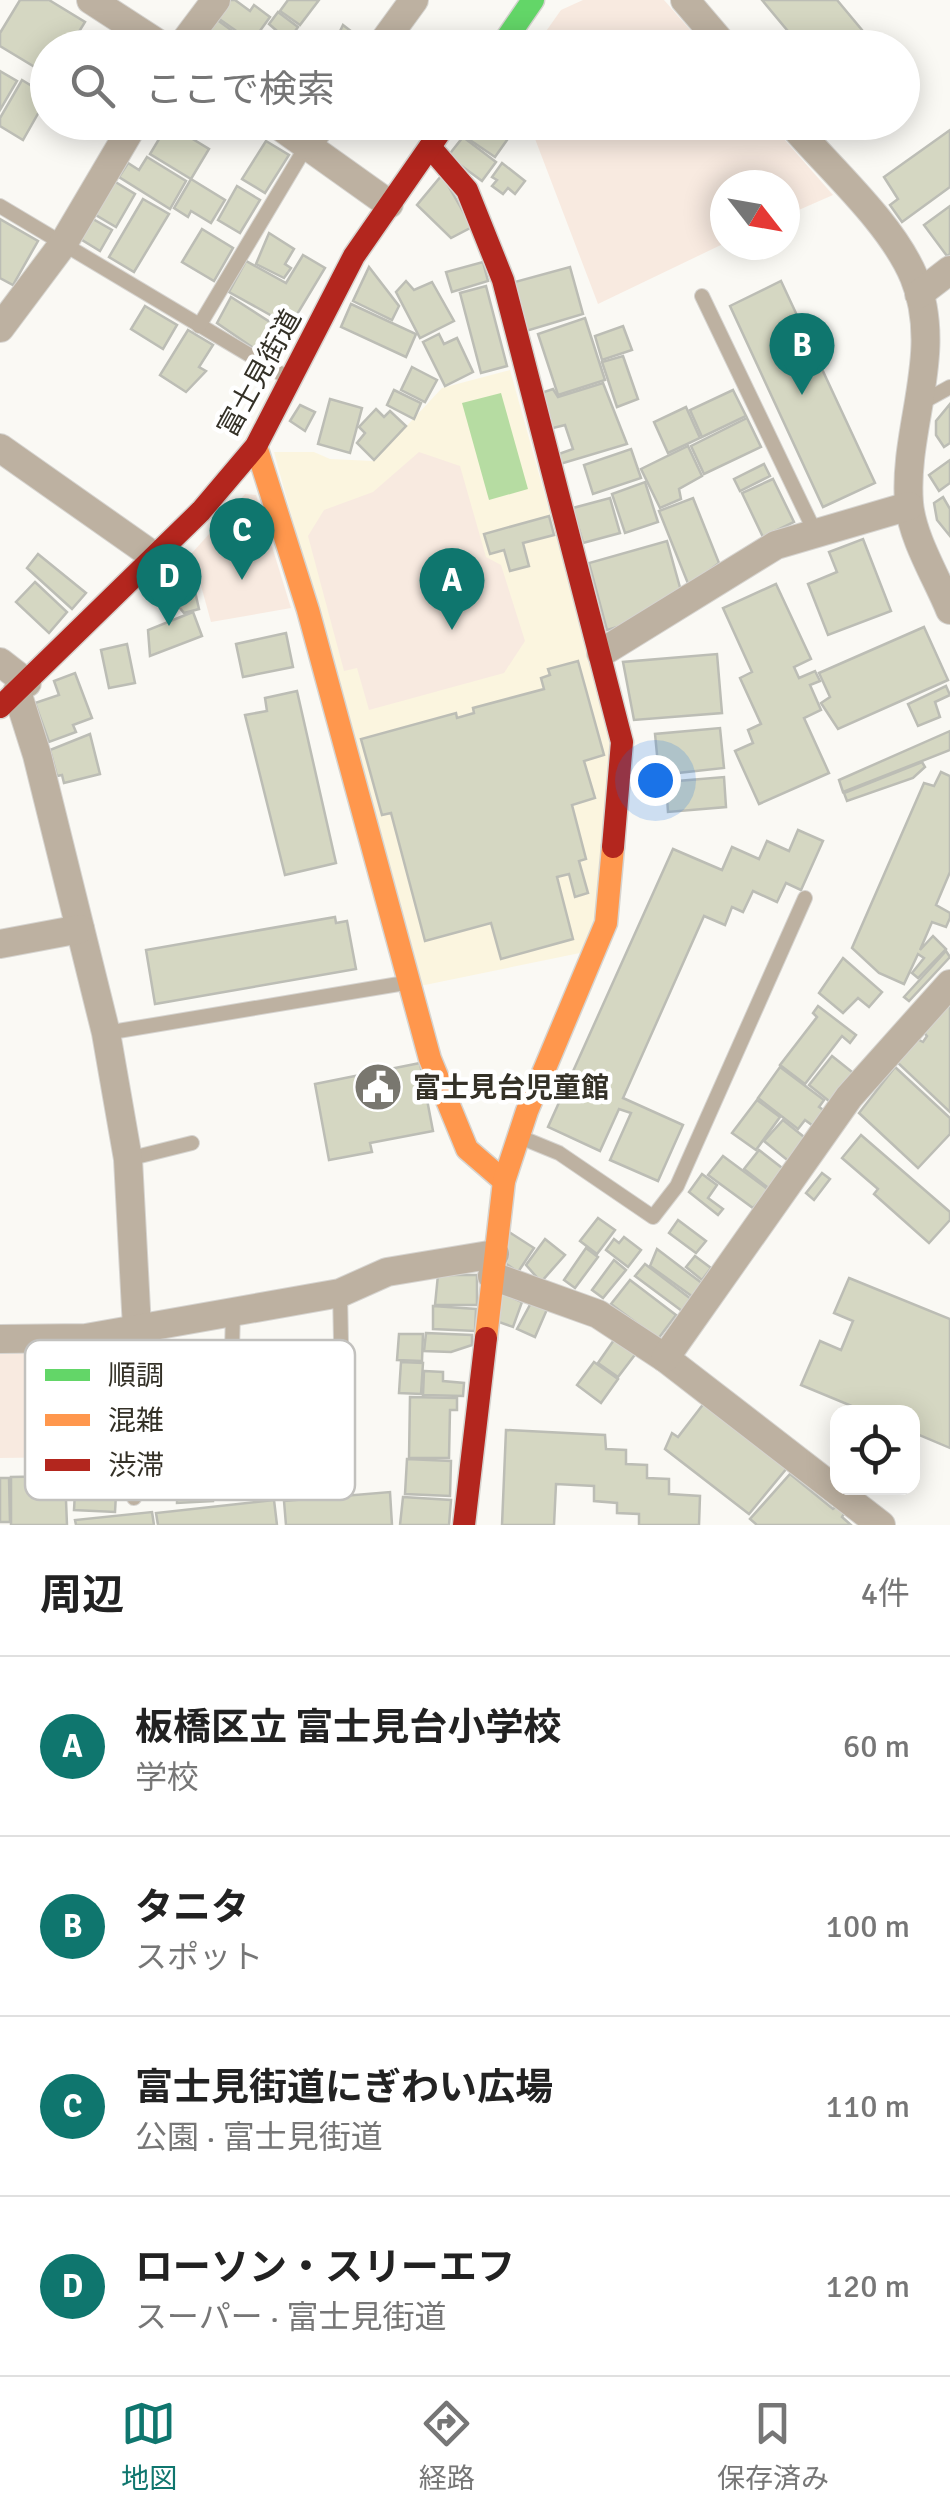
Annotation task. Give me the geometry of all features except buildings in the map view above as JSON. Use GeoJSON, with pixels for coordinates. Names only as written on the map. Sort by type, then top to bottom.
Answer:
{"type":"FeatureCollection","features":[{"type":"Feature","properties":{"kind":"street"},"geometry":{"type":"LineString","coordinates":[[91,0],[137,30]]}},
{"type":"Feature","properties":{"kind":"street"},"geometry":{"type":"LineString","coordinates":[[194,30],[216,0]]}},
{"type":"Feature","properties":{"kind":"street"},"geometry":{"type":"LineString","coordinates":[[393,30],[414,0]]}},
{"type":"Feature","properties":{"kind":"street"},"geometry":{"type":"LineString","coordinates":[[512,30],[533,0]]}},
{"type":"Feature","properties":{"kind":"street"},"geometry":{"type":"LineString","coordinates":[[685,0],[711,30]]}},
{"type":"Feature","properties":{"kind":"street"},"geometry":{"type":"LineString","coordinates":[[0,328],[63,244],[124,140]]}},
{"type":"Feature","properties":{"kind":"street"},"geometry":{"type":"LineString","coordinates":[[322,140],[389,204]]}},
{"type":"Feature","properties":{"kind":"street","name":"富士見街道"},"geometry":{"type":"LineString","coordinates":[[15,694],[156,558],[256,446],[293,381],[349,265],[435,140]]}},
{"type":"Feature","properties":{"kind":"street"},"geometry":{"type":"LineString","coordinates":[[806,140],[903,258],[919,294],[926,353],[909,506],[940,558],[950,610]]}},
{"type":"Feature","properties":{"kind":"street"},"geometry":{"type":"LineString","coordinates":[[430,147],[455,170],[484,222],[498,265],[622,742],[606,923],[504,1181],[464,1525]]}},
{"type":"Feature","properties":{"kind":"street"},"geometry":{"type":"LineString","coordinates":[[919,294],[950,270]]}},
{"type":"Feature","properties":{"kind":"street"},"geometry":{"type":"LineString","coordinates":[[256,446],[308,610],[430,1059],[467,1149],[504,1181]]}},
{"type":"Feature","properties":{"kind":"street"},"geometry":{"type":"LineString","coordinates":[[0,448],[156,558]]}},
{"type":"Feature","properties":{"kind":"street"},"geometry":{"type":"LineString","coordinates":[[600,653],[776,545],[909,506]]}},
{"type":"Feature","properties":{"kind":"street"},"geometry":{"type":"LineString","coordinates":[[0,662],[38,755],[106,1034],[128,1159],[137,1328]]}},
{"type":"Feature","properties":{"kind":"street"},"geometry":{"type":"LineString","coordinates":[[0,944],[80,930]]}},
{"type":"Feature","properties":{"kind":"street"},"geometry":{"type":"LineString","coordinates":[[665,1358],[849,1098],[950,984]]}},
{"type":"Feature","properties":{"kind":"street"},"geometry":{"type":"LineString","coordinates":[[0,1339],[86,1338],[340,1293],[387,1272],[493,1265],[598,1314],[665,1358],[880,1525]]}},
{"type":"Feature","properties":{"kind":"lane"},"geometry":{"type":"LineString","coordinates":[[200,326],[312,140]]}},
{"type":"Feature","properties":{"kind":"lane"},"geometry":{"type":"LineString","coordinates":[[0,206],[293,381]]}},
{"type":"Feature","properties":{"kind":"lane"},"geometry":{"type":"LineString","coordinates":[[702,296],[815,532]]}},
{"type":"Feature","properties":{"kind":"lane"},"geometry":{"type":"LineString","coordinates":[[921,404],[950,388]]}},
{"type":"Feature","properties":{"kind":"lane"},"geometry":{"type":"LineString","coordinates":[[519,1137],[558,1152],[653,1217],[677,1186],[805,898]]}},
{"type":"Feature","properties":{"kind":"lane"},"geometry":{"type":"LineString","coordinates":[[106,1034],[410,982]]}},
{"type":"Feature","properties":{"kind":"lane"},"geometry":{"type":"LineString","coordinates":[[128,1159],[192,1143]]}},
{"type":"Feature","properties":{"kind":"lane"},"geometry":{"type":"LineString","coordinates":[[340,1293],[341,1340]]}},
{"type":"Feature","properties":{"kind":"lane"},"geometry":{"type":"LineString","coordinates":[[232,1340],[233,1310]]}},
{"type":"Feature","properties":{"kind":"lane"},"geometry":{"type":"LineString","coordinates":[[137,1328],[138,1340]]}},
{"type":"Feature","properties":{"kind":"shaded area"},"geometry":{"type":"Polygon","coordinates":[[[583,0],[664,0],[690,30],[547,30],[561,10],[583,0]]]}},
{"type":"Feature","properties":{"kind":"shaded area"},"geometry":{"type":"Polygon","coordinates":[[[535,140],[785,140],[833,195],[800,209],[800,170],[710,170],[710,250],[598,304],[535,140]]]}},
{"type":"Feature","properties":{"kind":"shaded area"},"geometry":{"type":"Polygon","coordinates":[[[510,370],[614,743],[596,921],[580,953],[420,986],[274,452],[314,452],[330,459],[374,461],[442,388],[510,370]]]}},
{"type":"Feature","properties":{"kind":"shaded area"},"geometry":{"type":"Polygon","coordinates":[[[501,393],[528,489],[489,500],[462,403],[501,393]]]}},
{"type":"Feature","properties":{"kind":"shaded area"},"geometry":{"type":"Polygon","coordinates":[[[419,452],[460,466],[486,557],[501,565],[525,641],[504,673],[369,710],[357,668],[344,671],[308,536],[324,510],[373,492],[419,452]]]}},
{"type":"Feature","properties":{"kind":"shaded area"},"geometry":{"type":"Polygon","coordinates":[[[245,494],[256,495],[291,608],[211,622],[192,553],[245,494]]]}},
{"type":"Feature","properties":{"kind":"shaded area"},"geometry":{"type":"Polygon","coordinates":[[[86,1338],[25,1340],[25,1458],[0,1458],[0,1339],[86,1338]]]}},
{"type":"Feature","properties":{"kind":"traffic: fast"},"geometry":{"type":"LineString","coordinates":[[512,30],[533,0]]}},
{"type":"Feature","properties":{"kind":"traffic: slow"},"geometry":{"type":"LineString","coordinates":[[256,446],[308,610],[430,1059],[467,1149],[504,1181]]}},
{"type":"Feature","properties":{"kind":"traffic: slow"},"geometry":{"type":"LineString","coordinates":[[486,1338],[504,1181],[527,1111],[606,923],[613,847]]}},
{"type":"Feature","properties":{"kind":"traffic: jam"},"geometry":{"type":"LineString","coordinates":[[0,707],[201,511],[256,446],[354,256],[435,140]]}},
{"type":"Feature","properties":{"kind":"traffic: jam"},"geometry":{"type":"LineString","coordinates":[[430,147],[467,190],[503,280],[622,742],[613,847]]}},
{"type":"Feature","properties":{"kind":"traffic: jam"},"geometry":{"type":"LineString","coordinates":[[464,1525],[486,1338]]}},
{"type":"Feature","properties":{"kind":"place","name":"タニタ"},"geometry":{"type":"Point","coordinates":[802,395]}},
{"type":"Feature","properties":{"kind":"place","name":"富士見街道にぎわい広場"},"geometry":{"type":"Point","coordinates":[242,580]}},
{"type":"Feature","properties":{"kind":"place","name":"ローソン・スリーエフ"},"geometry":{"type":"Point","coordinates":[169,626]}},
{"type":"Feature","properties":{"kind":"place","name":"板橋区立 富士見台小学校"},"geometry":{"type":"Point","coordinates":[452,630]}},
{"type":"Feature","properties":{"kind":"place","name":"富士見台児童館"},"geometry":{"type":"Point","coordinates":[378,1087]}}]}
